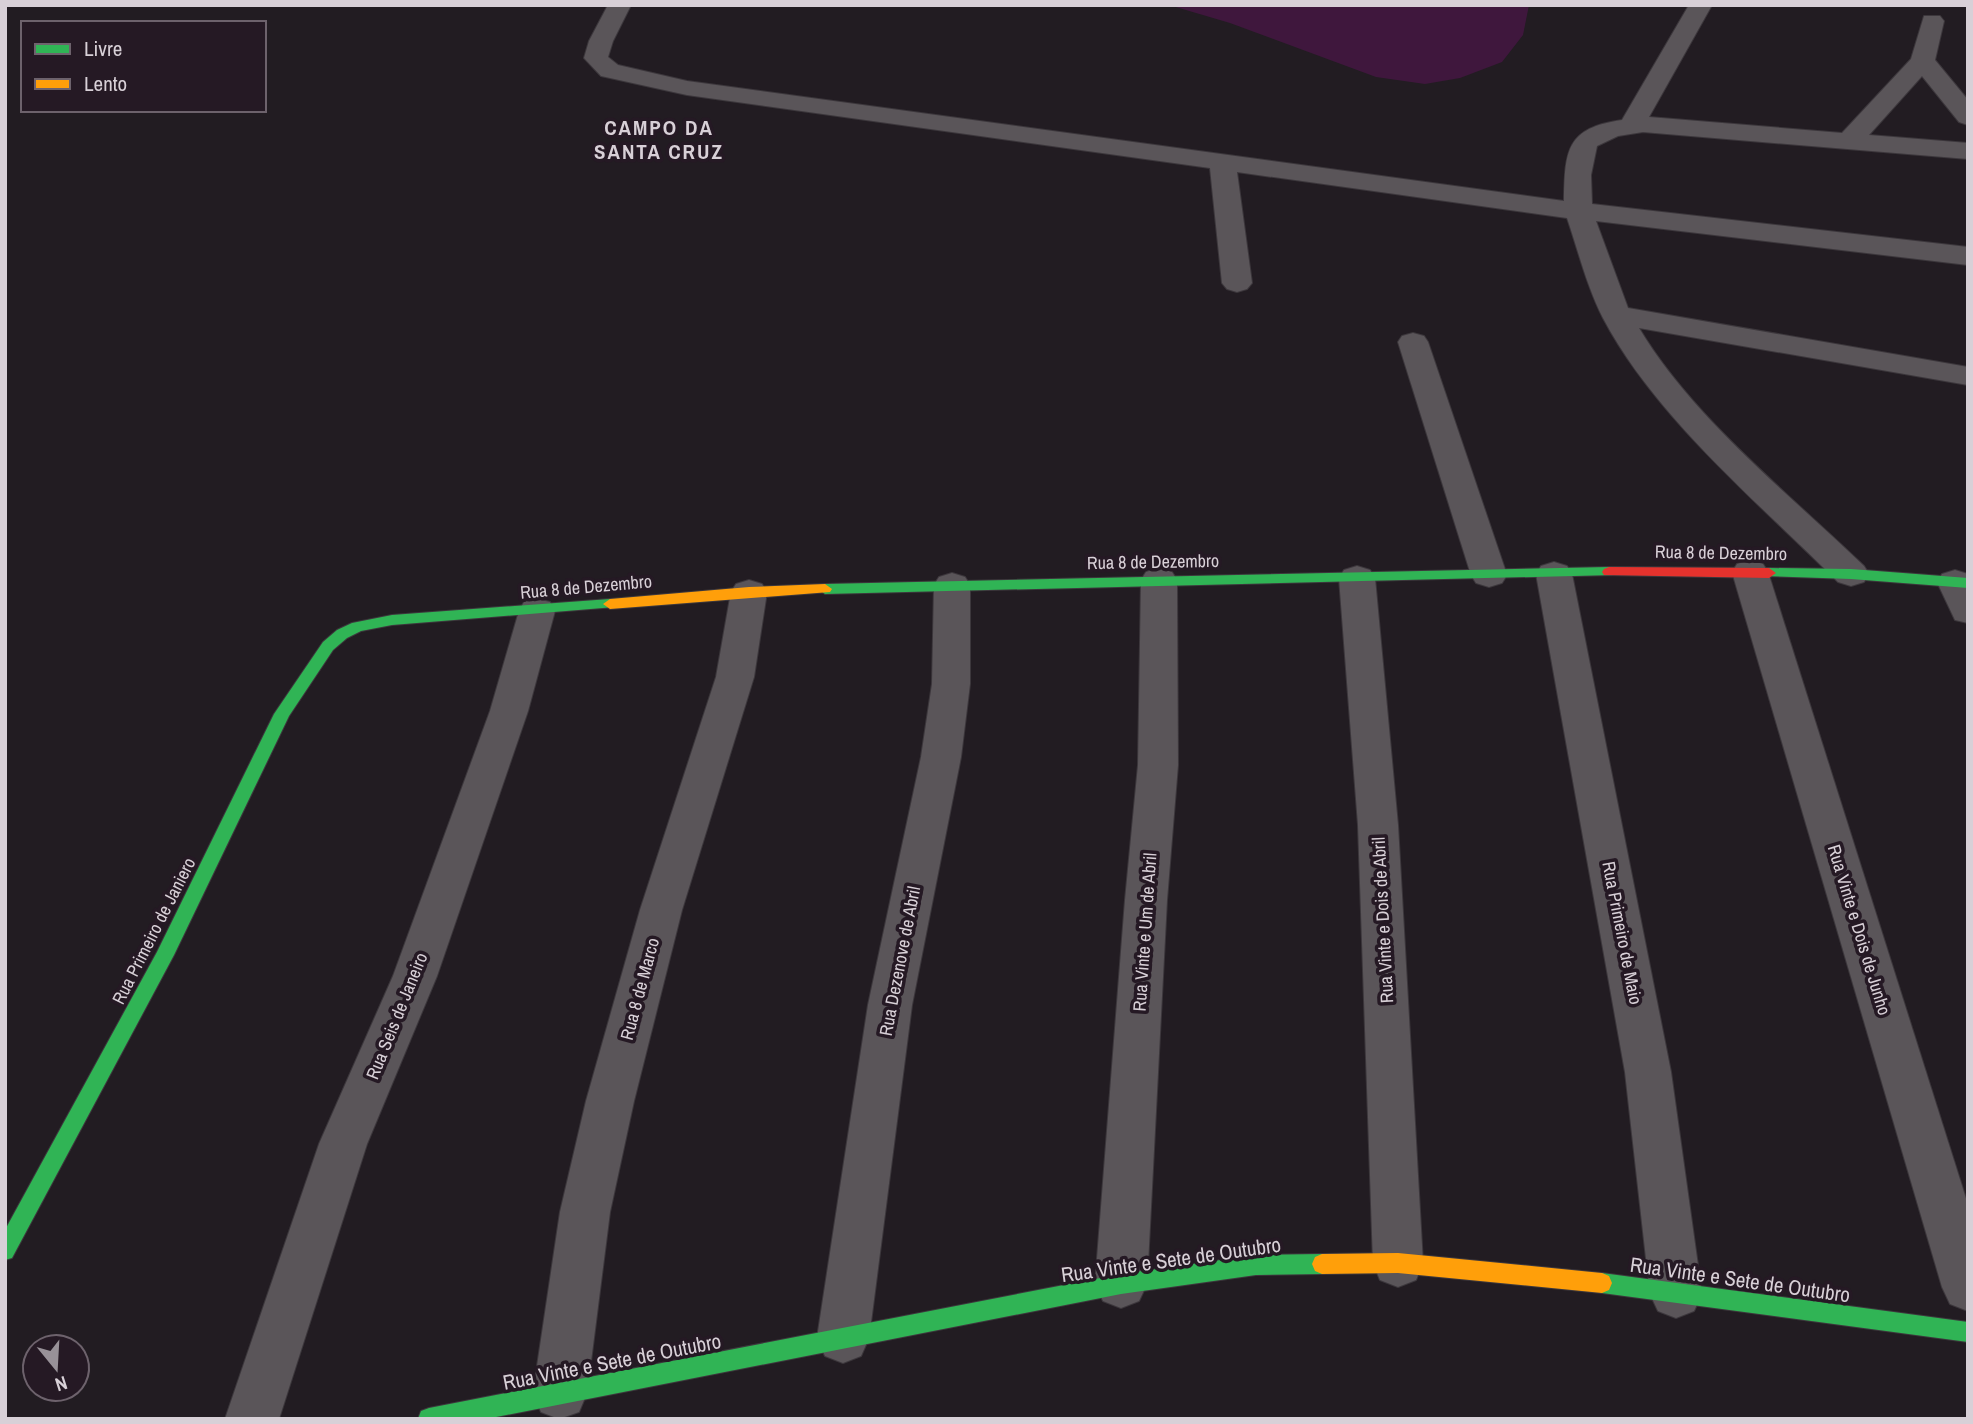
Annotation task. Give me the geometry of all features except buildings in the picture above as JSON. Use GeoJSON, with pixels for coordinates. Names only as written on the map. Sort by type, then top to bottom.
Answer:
{"type":"FeatureCollection","features":[{"type":"Feature","properties":{"kind":"street"},"geometry":{"type":"LineString","coordinates":[[620,5],[601,41],[596,58],[610,71],[687,88],[1578,211],[1968,256]]}},
{"type":"Feature","properties":{"kind":"street"},"geometry":{"type":"LineString","coordinates":[[1632,124],[1701,5]]}},
{"type":"Feature","properties":{"kind":"street"},"geometry":{"type":"LineString","coordinates":[[1849,141],[1923,61],[1932,21]]}},
{"type":"Feature","properties":{"kind":"street"},"geometry":{"type":"LineString","coordinates":[[1923,61],[1968,117]]}},
{"type":"Feature","properties":{"kind":"street"},"geometry":{"type":"LineString","coordinates":[[1851,574],[1697,424],[1638,352],[1616,315],[1578,211],[1578,175],[1585,142],[1611,129],[1632,124],[1968,150]]}},
{"type":"Feature","properties":{"kind":"street"},"geometry":{"type":"LineString","coordinates":[[1223,162],[1237,283]]}},
{"type":"Feature","properties":{"kind":"street"},"geometry":{"type":"LineString","coordinates":[[1616,315],[1968,376]]}},
{"type":"Feature","properties":{"kind":"street"},"geometry":{"type":"LineString","coordinates":[[1413,342],[1489,575]]}},
{"type":"Feature","properties":{"kind":"street","name":"Rua 8 de Dezembro"},"geometry":{"type":"LineString","coordinates":[[342,634],[357,627],[392,620],[537,611],[749,592],[952,585],[1655,571],[1851,574],[1963,592]]}},
{"type":"Feature","properties":{"kind":"street","name":"Rua Vinte e Dois de Junho"},"geometry":{"type":"LineString","coordinates":[[1750,572],[1968,1287]]}},
{"type":"Feature","properties":{"kind":"street","name":"Rua Primeiro de Maio"},"geometry":{"type":"LineString","coordinates":[[1553,574],[1648,1072],[1676,1294]]}},
{"type":"Feature","properties":{"kind":"street","name":"Rua Vinte e Dois de Abril"},"geometry":{"type":"LineString","coordinates":[[1357,578],[1378,825],[1398,1263]]}},
{"type":"Feature","properties":{"kind":"street","name":"Rua Vinte e Um de Abril"},"geometry":{"type":"LineString","coordinates":[[1121,1284],[1158,765],[1159,580]]}},
{"type":"Feature","properties":{"kind":"street","name":"Rua Dezenove de Abril"},"geometry":{"type":"LineString","coordinates":[[843,1338],[890,1005],[941,757],[951,684],[952,585]]}},
{"type":"Feature","properties":{"kind":"street","name":"Rua 8 de Marco"},"geometry":{"type":"LineString","coordinates":[[560,1393],[585,1212],[610,1101],[661,910],[735,677],[749,592]]}},
{"type":"Feature","properties":{"kind":"street","name":"Rua Seis de Janeiro"},"geometry":{"type":"LineString","coordinates":[[252,1419],[343,1144],[420,963],[509,711],[537,611]]}},
{"type":"Feature","properties":{"kind":"street","name":"Rua Primeiro de Janiero"},"geometry":{"type":"LineString","coordinates":[[5,1251],[165,955],[282,714],[328,646],[342,634]]}},
{"type":"Feature","properties":{"kind":"street","name":"Rua Vinte e Sete de Outubro"},"geometry":{"type":"LineString","coordinates":[[456,1416],[560,1393],[1121,1284],[1256,1265],[1398,1263],[1555,1277],[1968,1332]]}},
{"type":"Feature","properties":{"kind":"shaded area"},"geometry":{"type":"Polygon","coordinates":[[[1169,5],[1529,5],[1523,35],[1502,62],[1460,78],[1425,84],[1376,77],[1230,23],[1169,5]]]}},
{"type":"Feature","properties":{"kind":"traffic: fast"},"geometry":{"type":"LineString","coordinates":[[825,589],[1609,572]]}},
{"type":"Feature","properties":{"kind":"traffic: fast"},"geometry":{"type":"LineString","coordinates":[[1769,573],[1851,574],[1968,583]]}},
{"type":"Feature","properties":{"kind":"traffic: fast"},"geometry":{"type":"LineString","coordinates":[[5,1251],[165,955],[282,714],[328,646],[342,634],[357,627],[392,620],[610,604]]}},
{"type":"Feature","properties":{"kind":"traffic: fast"},"geometry":{"type":"LineString","coordinates":[[429,1419],[1121,1284],[1256,1265],[1322,1264]]}},
{"type":"Feature","properties":{"kind":"traffic: fast"},"geometry":{"type":"LineString","coordinates":[[1602,1283],[1968,1332]]}},
{"type":"Feature","properties":{"kind":"traffic: slow"},"geometry":{"type":"LineString","coordinates":[[610,604],[749,592],[825,589]]}},
{"type":"Feature","properties":{"kind":"traffic: slow"},"geometry":{"type":"LineString","coordinates":[[1322,1264],[1398,1263],[1602,1283]]}},
{"type":"Feature","properties":{"kind":"traffic: jam"},"geometry":{"type":"LineString","coordinates":[[1609,572],[1769,573]]}},
{"type":"Feature","properties":{"kind":"district","name":"CAMPO DA SANTA CRUZ"},"geometry":{"type":"Point","coordinates":[659,140]}}]}
